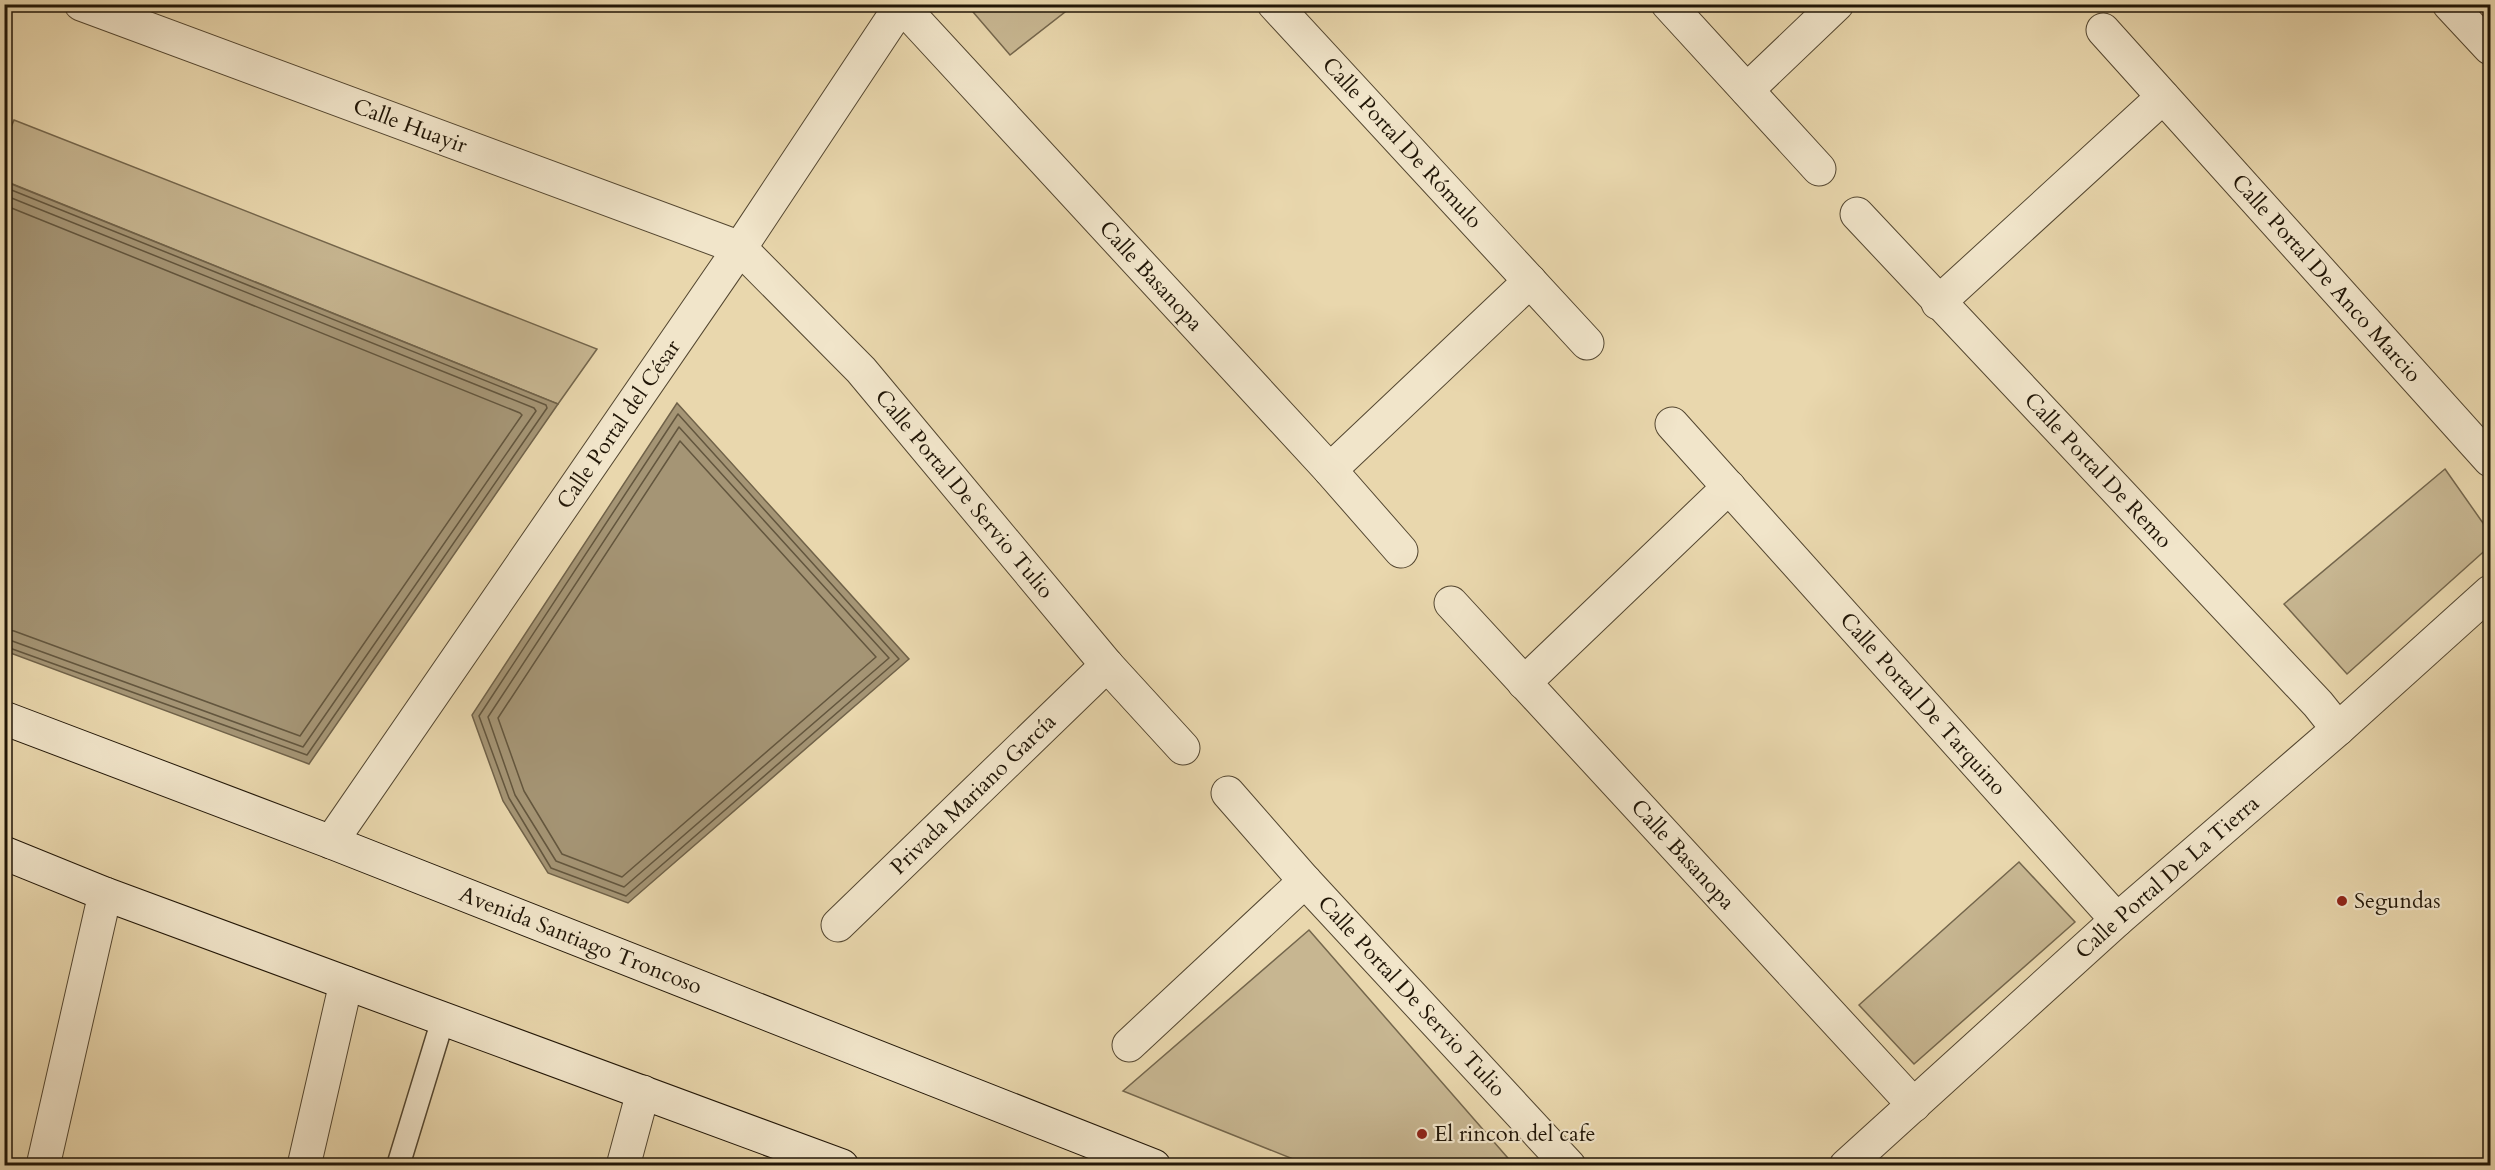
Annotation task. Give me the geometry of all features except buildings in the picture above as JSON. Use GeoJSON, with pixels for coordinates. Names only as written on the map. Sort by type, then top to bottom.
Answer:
{"type":"FeatureCollection","features":[{"type":"Feature","properties":{"kind":"street","name":"Calle Huayir"},"geometry":{"type":"LineString","coordinates":[[81,4],[740,248]]}},
{"type":"Feature","properties":{"kind":"street","name":"Calle Portal De Rómulo"},"geometry":{"type":"LineString","coordinates":[[1274,4],[1587,343]]}},
{"type":"Feature","properties":{"kind":"street"},"geometry":{"type":"LineString","coordinates":[[1668,4],[1819,169]]}},
{"type":"Feature","properties":{"kind":"street"},"geometry":{"type":"LineString","coordinates":[[1747,90],[1837,4]]}},
{"type":"Feature","properties":{"kind":"street"},"geometry":{"type":"LineString","coordinates":[[2449,4],[2490,48]]}},
{"type":"Feature","properties":{"kind":"street","name":"Calle Portal del César"},"geometry":{"type":"LineString","coordinates":[[331,842],[740,248],[901,5]]}},
{"type":"Feature","properties":{"kind":"street","name":"Calle Basanopa"},"geometry":{"type":"LineString","coordinates":[[901,5],[1330,470],[1401,551]]}},
{"type":"Feature","properties":{"kind":"street","name":"Calle Portal De Anco Marcio"},"geometry":{"type":"LineString","coordinates":[[2103,30],[2490,460]]}},
{"type":"Feature","properties":{"kind":"street"},"geometry":{"type":"LineString","coordinates":[[1938,303],[2163,98]]}},
{"type":"Feature","properties":{"kind":"street","name":"Calle Portal De Remo"},"geometry":{"type":"LineString","coordinates":[[1857,214],[1938,303],[2310,695],[2338,729]]}},
{"type":"Feature","properties":{"kind":"street","name":"Calle Portal De Servio Tulio"},"geometry":{"type":"LineString","coordinates":[[740,248],[861,370],[1107,665],[1184,748]]}},
{"type":"Feature","properties":{"kind":"street"},"geometry":{"type":"LineString","coordinates":[[1330,470],[1530,281]]}},
{"type":"Feature","properties":{"kind":"street","name":"Calle Portal De Tarquino"},"geometry":{"type":"LineString","coordinates":[[1672,424],[2117,920]]}},
{"type":"Feature","properties":{"kind":"street"},"geometry":{"type":"LineString","coordinates":[[1524,683],[1729,487]]}},
{"type":"Feature","properties":{"kind":"street","name":"Calle Portal De La Tierra"},"geometry":{"type":"LineString","coordinates":[[1846,1166],[2117,920],[2338,729],[2490,592]]}},
{"type":"Feature","properties":{"kind":"street","name":"Calle Basanopa"},"geometry":{"type":"LineString","coordinates":[[1451,603],[1914,1106]]}},
{"type":"Feature","properties":{"kind":"street","name":"Privada Mariano García"},"geometry":{"type":"LineString","coordinates":[[838,925],[1107,665]]}},
{"type":"Feature","properties":{"kind":"street","name":"Avenida Santiago Troncoso"},"geometry":{"type":"LineString","coordinates":[[4,718],[331,842],[1154,1166]]}},
{"type":"Feature","properties":{"kind":"street","name":"Calle Portal De Servio Tulio"},"geometry":{"type":"LineString","coordinates":[[1228,793],[1305,881],[1569,1166]]}},
{"type":"Feature","properties":{"kind":"street"},"geometry":{"type":"LineString","coordinates":[[4,853],[105,894],[842,1166]]}},
{"type":"Feature","properties":{"kind":"street","name":"Calle Portal De Servio Tulio"},"geometry":{"type":"LineString","coordinates":[[1129,1045],[1305,881]]}},
{"type":"Feature","properties":{"kind":"street"},"geometry":{"type":"LineString","coordinates":[[43,1166],[105,894]]}},
{"type":"Feature","properties":{"kind":"street"},"geometry":{"type":"LineString","coordinates":[[304,1166],[346,982]]}},
{"type":"Feature","properties":{"kind":"street"},"geometry":{"type":"LineString","coordinates":[[623,1166],[643,1092]]}},
{"type":"Feature","properties":{"kind":"lane"},"geometry":{"type":"LineString","coordinates":[[398,1166],[443,1019]]}},
{"type":"Feature","properties":{"kind":"shaded area"},"geometry":{"type":"Polygon","coordinates":[[[967,5],[1074,5],[1010,55],[967,5]]]}},
{"type":"Feature","properties":{"kind":"shaded area"},"geometry":{"type":"Polygon","coordinates":[[[14,120],[597,349],[558,404],[5,181],[4,144],[14,120]]]}},
{"type":"Feature","properties":{"kind":"shaded area"},"geometry":{"type":"Polygon","coordinates":[[[2445,469],[2490,533],[2490,546],[2347,674],[2284,604],[2445,469]]]}},
{"type":"Feature","properties":{"kind":"shaded area"},"geometry":{"type":"Polygon","coordinates":[[[2019,862],[2075,922],[1914,1064],[1859,1005],[2019,862]]]}},
{"type":"Feature","properties":{"kind":"shaded area"},"geometry":{"type":"Polygon","coordinates":[[[1309,930],[1514,1165],[1308,1165],[1123,1091],[1309,930]]]}},
{"type":"Feature","properties":{"kind":"water"},"geometry":{"type":"Polygon","coordinates":[[[4,181],[558,404],[309,764],[5,651],[4,181]]]}},
{"type":"Feature","properties":{"kind":"water"},"geometry":{"type":"Polygon","coordinates":[[[677,403],[909,659],[628,903],[548,873],[503,801],[472,715],[677,403]]]}},
{"type":"Feature","properties":{"kind":"place","name":"Segundas"},"geometry":{"type":"Point","coordinates":[2342,901]}},
{"type":"Feature","properties":{"kind":"place","name":"El rincon del cafe"},"geometry":{"type":"Point","coordinates":[1422,1134]}}]}
